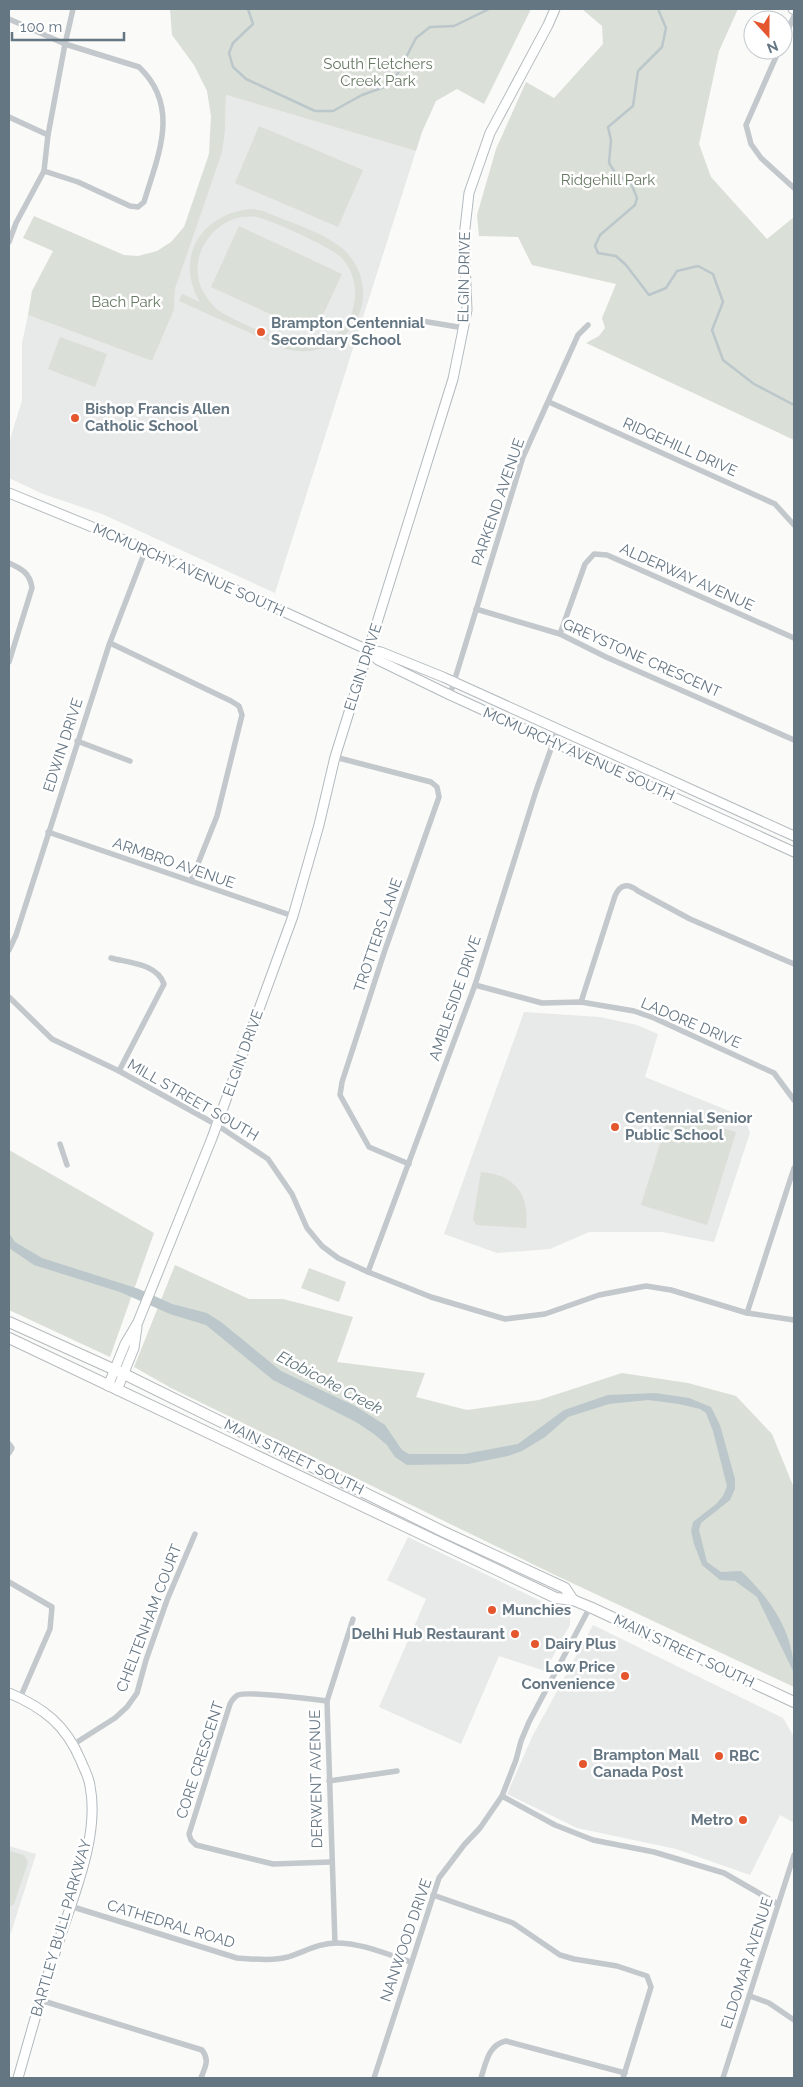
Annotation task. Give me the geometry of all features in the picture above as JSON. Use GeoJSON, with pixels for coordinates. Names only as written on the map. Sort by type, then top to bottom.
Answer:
{"type":"FeatureCollection","features":[{"type":"Feature","properties":{"kind":"main road","name":"MAIN STREET SOUTH"},"geometry":{"type":"LineString","coordinates":[[9,1322],[119,1372],[444,1532],[565,1588],[573,1600]]}},
{"type":"Feature","properties":{"kind":"main road","name":"MAIN STREET SOUTH"},"geometry":{"type":"LineString","coordinates":[[9,1338],[556,1598],[573,1600],[590,1607],[794,1702]]}},
{"type":"Feature","properties":{"kind":"street"},"geometry":{"type":"LineString","coordinates":[[9,242],[16,223],[44,171],[48,135],[73,9]]}},
{"type":"Feature","properties":{"kind":"street","name":"ELGIN DRIVE"},"geometry":{"type":"LineString","coordinates":[[113,1388],[119,1372],[134,1348],[138,1322],[217,1125],[293,916],[319,824],[334,757],[453,378],[467,310],[464,237],[469,193],[490,133],[555,9]]}},
{"type":"Feature","properties":{"kind":"street"},"geometry":{"type":"LineString","coordinates":[[9,20],[65,44],[139,67],[153,84],[161,103],[164,137],[144,202],[138,206],[130,206],[78,182],[44,171]]}},
{"type":"Feature","properties":{"kind":"street"},"geometry":{"type":"LineString","coordinates":[[775,60],[746,125],[751,144],[760,158],[794,188]]}},
{"type":"Feature","properties":{"kind":"street"},"geometry":{"type":"LineString","coordinates":[[9,117],[48,135]]}},
{"type":"Feature","properties":{"kind":"street"},"geometry":{"type":"LineString","coordinates":[[9,220],[16,223]]}},
{"type":"Feature","properties":{"kind":"street"},"geometry":{"type":"LineString","coordinates":[[422,321],[464,328]]}},
{"type":"Feature","properties":{"kind":"street","name":"PARKEND AVENUE"},"geometry":{"type":"LineString","coordinates":[[450,695],[523,457],[578,335],[588,325]]}},
{"type":"Feature","properties":{"kind":"street","name":"RIDGEHILL DRIVE"},"geometry":{"type":"LineString","coordinates":[[549,402],[775,504],[794,525]]}},
{"type":"Feature","properties":{"kind":"street","name":"MCMURCHY AVENUE SOUTH"},"geometry":{"type":"LineString","coordinates":[[9,493],[146,549],[368,650],[381,652],[454,682],[794,836]]}},
{"type":"Feature","properties":{"kind":"street","name":"EDWIN DRIVE"},"geometry":{"type":"LineString","coordinates":[[9,950],[16,935],[110,643],[146,549]]}},
{"type":"Feature","properties":{"kind":"street","name":"ALDERWAY AVENUE"},"geometry":{"type":"LineString","coordinates":[[560,634],[585,564],[594,554],[607,555],[794,638]]}},
{"type":"Feature","properties":{"kind":"street"},"geometry":{"type":"LineString","coordinates":[[9,563],[24,570],[31,579],[32,588],[9,662]]}},
{"type":"Feature","properties":{"kind":"street","name":"GREYSTONE CRESCENT"},"geometry":{"type":"LineString","coordinates":[[476,609],[560,634],[606,657],[794,740]]}},
{"type":"Feature","properties":{"kind":"street"},"geometry":{"type":"LineString","coordinates":[[110,643],[239,706],[242,715],[217,816],[191,881]]}},
{"type":"Feature","properties":{"kind":"street","name":"MCMURCHY AVENUE SOUTH"},"geometry":{"type":"LineString","coordinates":[[368,650],[378,660],[450,695],[794,852]]}},
{"type":"Feature","properties":{"kind":"street","name":"AMBLESIDE DRIVE"},"geometry":{"type":"LineString","coordinates":[[368,1272],[475,985],[552,742],[558,729]]}},
{"type":"Feature","properties":{"kind":"street"},"geometry":{"type":"LineString","coordinates":[[77,741],[130,761]]}},
{"type":"Feature","properties":{"kind":"street","name":"TROTTERS LANE"},"geometry":{"type":"LineString","coordinates":[[334,757],[431,782],[438,787],[439,797],[385,950],[342,1082],[340,1095],[369,1147],[409,1164]]}},
{"type":"Feature","properties":{"kind":"street","name":"ARMBRO AVENUE"},"geometry":{"type":"LineString","coordinates":[[48,832],[293,916]]}},
{"type":"Feature","properties":{"kind":"street"},"geometry":{"type":"LineString","coordinates":[[581,1002],[614,896],[622,886],[632,886],[690,919],[794,964]]}},
{"type":"Feature","properties":{"kind":"street"},"geometry":{"type":"LineString","coordinates":[[111,958],[153,969],[161,975],[164,984],[119,1071]]}},
{"type":"Feature","properties":{"kind":"street","name":"LADORE DRIVE"},"geometry":{"type":"LineString","coordinates":[[475,985],[542,1003],[581,1002],[634,1011],[774,1073],[794,1100]]}},
{"type":"Feature","properties":{"kind":"street","name":"MILL STREET SOUTH"},"geometry":{"type":"LineString","coordinates":[[9,997],[52,1039],[119,1071],[217,1125],[268,1159],[292,1194],[307,1228],[322,1246],[338,1258],[368,1272],[431,1297],[505,1319],[544,1314],[599,1295],[646,1286],[671,1290],[747,1313],[794,1320]]}},
{"type":"Feature","properties":{"kind":"street"},"geometry":{"type":"LineString","coordinates":[[60,1144],[68,1165]]}},
{"type":"Feature","properties":{"kind":"street"},"geometry":{"type":"LineString","coordinates":[[747,1313],[794,1168]]}},
{"type":"Feature","properties":{"kind":"street"},"geometry":{"type":"LineString","coordinates":[[9,1444],[12,1448],[9,1452]]}},
{"type":"Feature","properties":{"kind":"street","name":"CHELTENHAM COURT"},"geometry":{"type":"LineString","coordinates":[[74,1744],[127,1707],[136,1693],[167,1600],[195,1534]]}},
{"type":"Feature","properties":{"kind":"street"},"geometry":{"type":"LineString","coordinates":[[9,1582],[52,1607],[50,1629],[20,1698]]}},
{"type":"Feature","properties":{"kind":"street","name":"NANWOOD DRIVE"},"geometry":{"type":"LineString","coordinates":[[374,2078],[439,1878],[464,1845],[480,1828],[502,1796],[528,1722],[590,1607]]}},
{"type":"Feature","properties":{"kind":"street","name":"DERWENT AVENUE"},"geometry":{"type":"LineString","coordinates":[[334,1943],[327,1701],[353,1619]]}},
{"type":"Feature","properties":{"kind":"street","name":"BARTLEY BULL PARKWAY"},"geometry":{"type":"LineString","coordinates":[[9,1694],[20,1698],[60,1724],[74,1744],[90,1784],[92,1819],[88,1846],[18,2078]]}},
{"type":"Feature","properties":{"kind":"street","name":"CORE CRESCENT"},"geometry":{"type":"LineString","coordinates":[[327,1701],[252,1695],[239,1695],[234,1698],[230,1704],[189,1834],[196,1846],[273,1864],[331,1862]]}},
{"type":"Feature","properties":{"kind":"street"},"geometry":{"type":"LineString","coordinates":[[329,1781],[397,1771]]}},
{"type":"Feature","properties":{"kind":"street"},"geometry":{"type":"LineString","coordinates":[[502,1796],[555,1825],[593,1840],[654,1852],[724,1873],[778,1904]]}},
{"type":"Feature","properties":{"kind":"street","name":"ELDOMAR AVENUE"},"geometry":{"type":"LineString","coordinates":[[723,2078],[794,1855]]}},
{"type":"Feature","properties":{"kind":"street"},"geometry":{"type":"LineString","coordinates":[[433,1895],[512,1923],[560,1955],[617,1966],[647,1976],[651,1987],[624,2076],[506,2041],[499,2043],[489,2052],[481,2078]]}},
{"type":"Feature","properties":{"kind":"street","name":"CATHEDRAL ROAD"},"geometry":{"type":"LineString","coordinates":[[70,1906],[237,1958],[260,1960],[286,1957],[318,1946],[334,1943],[358,1945],[411,1962]]}},
{"type":"Feature","properties":{"kind":"street"},"geometry":{"type":"LineString","coordinates":[[750,1996],[769,2003],[794,2020]]}},
{"type":"Feature","properties":{"kind":"street"},"geometry":{"type":"LineString","coordinates":[[40,2000],[202,2050],[207,2061],[201,2078]]}},
{"type":"Feature","properties":{"kind":"shaded area","name":"Brampton Centennial Secondary School"},"geometry":{"type":"Polygon","coordinates":[[[226,95],[416,151],[275,593],[102,514],[43,494],[9,478],[9,443],[22,400],[22,343],[28,315],[152,361],[174,310],[175,289],[225,131],[226,95]]]}},
{"type":"Feature","properties":{"kind":"shaded area","name":"Centennial Senior Public School"},"geometry":{"type":"Polygon","coordinates":[[[524,1012],[600,1017],[637,1025],[658,1034],[645,1077],[737,1114],[746,1122],[750,1133],[714,1242],[662,1232],[589,1232],[550,1249],[497,1253],[444,1234],[524,1012]]]}},
{"type":"Feature","properties":{"kind":"shaded area"},"geometry":{"type":"Polygon","coordinates":[[[9,1233],[15,1242],[42,1258],[139,1289],[172,1304],[207,1313],[221,1322],[281,1371],[355,1406],[385,1425],[402,1450],[409,1454],[464,1454],[518,1444],[564,1410],[608,1395],[655,1393],[689,1398],[711,1407],[720,1425],[735,1479],[735,1489],[730,1500],[701,1523],[699,1530],[707,1562],[721,1572],[741,1571],[771,1604],[790,1644],[794,1673],[757,1597],[735,1581],[720,1580],[702,1565],[694,1544],[691,1531],[693,1522],[716,1504],[723,1496],[727,1486],[713,1431],[706,1413],[700,1409],[648,1400],[609,1404],[568,1417],[545,1437],[522,1451],[508,1456],[468,1464],[407,1465],[395,1457],[387,1445],[374,1434],[356,1422],[273,1380],[206,1325],[170,1314],[120,1292],[34,1265],[9,1248],[9,1233]]]}},
{"type":"Feature","properties":{"kind":"shaded area"},"geometry":{"type":"Polygon","coordinates":[[[408,1537],[570,1615],[570,1625],[545,1671],[499,1656],[461,1744],[379,1707],[426,1599],[387,1580],[408,1537]]]}},
{"type":"Feature","properties":{"kind":"shaded area"},"geometry":{"type":"Polygon","coordinates":[[[593,1625],[783,1718],[794,1737],[794,1823],[780,1815],[750,1875],[676,1849],[577,1828],[507,1794],[532,1737],[593,1625]]]}},
{"type":"Feature","properties":{"kind":"shaded area"},"geometry":{"type":"Polygon","coordinates":[[[9,1846],[36,1854],[9,1939],[9,1846]]]}},
{"type":"Feature","properties":{"kind":"green space","name":"South Fletchers Creek Park"},"geometry":{"type":"Polygon","coordinates":[[[170,9],[531,9],[484,104],[457,89],[436,101],[416,151],[226,95],[225,131],[222,152],[175,289],[174,310],[152,361],[28,315],[32,291],[53,251],[23,238],[34,216],[124,255],[138,256],[157,251],[171,242],[184,227],[209,154],[211,116],[207,91],[194,65],[172,35],[170,9]]]}},
{"type":"Feature","properties":{"kind":"green space","name":"Ridgehill Park"},"geometry":{"type":"Polygon","coordinates":[[[582,9],[738,9],[719,51],[699,144],[711,177],[767,239],[794,217],[794,440],[586,343],[599,336],[605,328],[602,318],[616,284],[532,265],[518,237],[479,236],[477,215],[496,149],[526,82],[554,98],[603,44],[602,26],[582,9]]]}},
{"type":"Feature","properties":{"kind":"green space"},"geometry":{"type":"Polygon","coordinates":[[[259,126],[363,170],[338,227],[235,183],[259,126]]]}},
{"type":"Feature","properties":{"kind":"green space"},"geometry":{"type":"Polygon","coordinates":[[[253,209],[263,211],[321,235],[341,247],[348,254],[359,272],[363,290],[361,308],[354,324],[342,338],[326,347],[307,351],[286,349],[179,301],[182,294],[200,302],[192,285],[190,269],[192,254],[198,240],[207,228],[220,218],[235,212],[253,209]],[[241,217],[229,221],[218,228],[202,249],[198,261],[198,274],[201,287],[211,303],[218,310],[232,318],[295,344],[314,344],[328,340],[339,332],[353,310],[355,296],[350,270],[342,258],[315,241],[275,223],[257,217],[241,217]]]}},
{"type":"Feature","properties":{"kind":"green space"},"geometry":{"type":"Polygon","coordinates":[[[239,226],[342,274],[314,334],[211,287],[239,226]]]}},
{"type":"Feature","properties":{"kind":"green space"},"geometry":{"type":"Polygon","coordinates":[[[60,337],[107,354],[95,387],[48,369],[60,337]]]}},
{"type":"Feature","properties":{"kind":"green space"},"geometry":{"type":"Polygon","coordinates":[[[670,1112],[736,1132],[707,1225],[641,1205],[670,1112]]]}},
{"type":"Feature","properties":{"kind":"green space"},"geometry":{"type":"Polygon","coordinates":[[[9,1150],[154,1233],[110,1357],[9,1310],[9,1150]]]}},
{"type":"Feature","properties":{"kind":"green space"},"geometry":{"type":"Polygon","coordinates":[[[481,1172],[503,1177],[518,1188],[525,1205],[527,1216],[526,1228],[477,1225],[473,1220],[481,1172]]]}},
{"type":"Feature","properties":{"kind":"green space"},"geometry":{"type":"Polygon","coordinates":[[[175,1265],[249,1299],[283,1299],[353,1317],[337,1362],[425,1373],[416,1397],[467,1410],[539,1400],[622,1373],[688,1383],[736,1396],[772,1434],[794,1488],[794,1687],[555,1575],[171,1388],[134,1367],[175,1265]]]}},
{"type":"Feature","properties":{"kind":"green space"},"geometry":{"type":"Polygon","coordinates":[[[309,1268],[346,1282],[339,1302],[301,1288],[309,1268]]]}},
{"type":"Feature","properties":{"kind":"green space"},"geometry":{"type":"Polygon","coordinates":[[[9,1851],[24,1855],[28,1862],[14,1904],[9,1907],[9,1851]]]}},
{"type":"Feature","properties":{"kind":"waterway"},"geometry":{"type":"LineString","coordinates":[[233,43],[253,24],[248,9]]}},
{"type":"Feature","properties":{"kind":"waterway"},"geometry":{"type":"LineString","coordinates":[[233,43],[229,53],[233,67],[246,79],[315,111],[333,111],[362,95],[387,86],[398,73],[416,38],[430,27],[454,26],[489,9]]}},
{"type":"Feature","properties":{"kind":"waterway"},"geometry":{"type":"LineString","coordinates":[[658,9],[666,28],[662,47],[638,71],[633,106],[608,127],[611,140],[609,163],[616,174],[631,183],[637,198],[635,205],[600,235],[595,246],[598,253],[616,256],[626,265],[649,295],[666,288],[677,271],[698,266],[713,274],[723,302],[712,330],[723,360],[754,384],[794,405]]}},
{"type":"Feature","properties":{"kind":"place","name":"Brampton Centennial Secondary School"},"geometry":{"type":"Point","coordinates":[261,332]}},
{"type":"Feature","properties":{"kind":"place","name":"Bishop Francis Allen Catholic School"},"geometry":{"type":"Point","coordinates":[75,418]}},
{"type":"Feature","properties":{"kind":"place","name":"Centennial Senior Public School"},"geometry":{"type":"Point","coordinates":[615,1127]}},
{"type":"Feature","properties":{"kind":"place","name":"Munchies"},"geometry":{"type":"Point","coordinates":[492,1610]}},
{"type":"Feature","properties":{"kind":"place","name":"Delhi Hub Restaurant"},"geometry":{"type":"Point","coordinates":[515,1634]}},
{"type":"Feature","properties":{"kind":"place","name":"Dairy Plus"},"geometry":{"type":"Point","coordinates":[535,1644]}},
{"type":"Feature","properties":{"kind":"place","name":"Low Price Convenience"},"geometry":{"type":"Point","coordinates":[625,1676]}},
{"type":"Feature","properties":{"kind":"place","name":"RBC"},"geometry":{"type":"Point","coordinates":[719,1756]}},
{"type":"Feature","properties":{"kind":"place","name":"Brampton Mall Canada P0st"},"geometry":{"type":"Point","coordinates":[583,1764]}},
{"type":"Feature","properties":{"kind":"place","name":"Metro"},"geometry":{"type":"Point","coordinates":[743,1820]}},
{"type":"Feature","properties":{"kind":"park label","name":"Bach Park"},"geometry":{"type":"Point","coordinates":[126,302]}},
{"type":"Feature","properties":{"kind":"water label","name":"Etobicoke Creek"},"geometry":{"type":"Point","coordinates":[330,1382]}}]}
